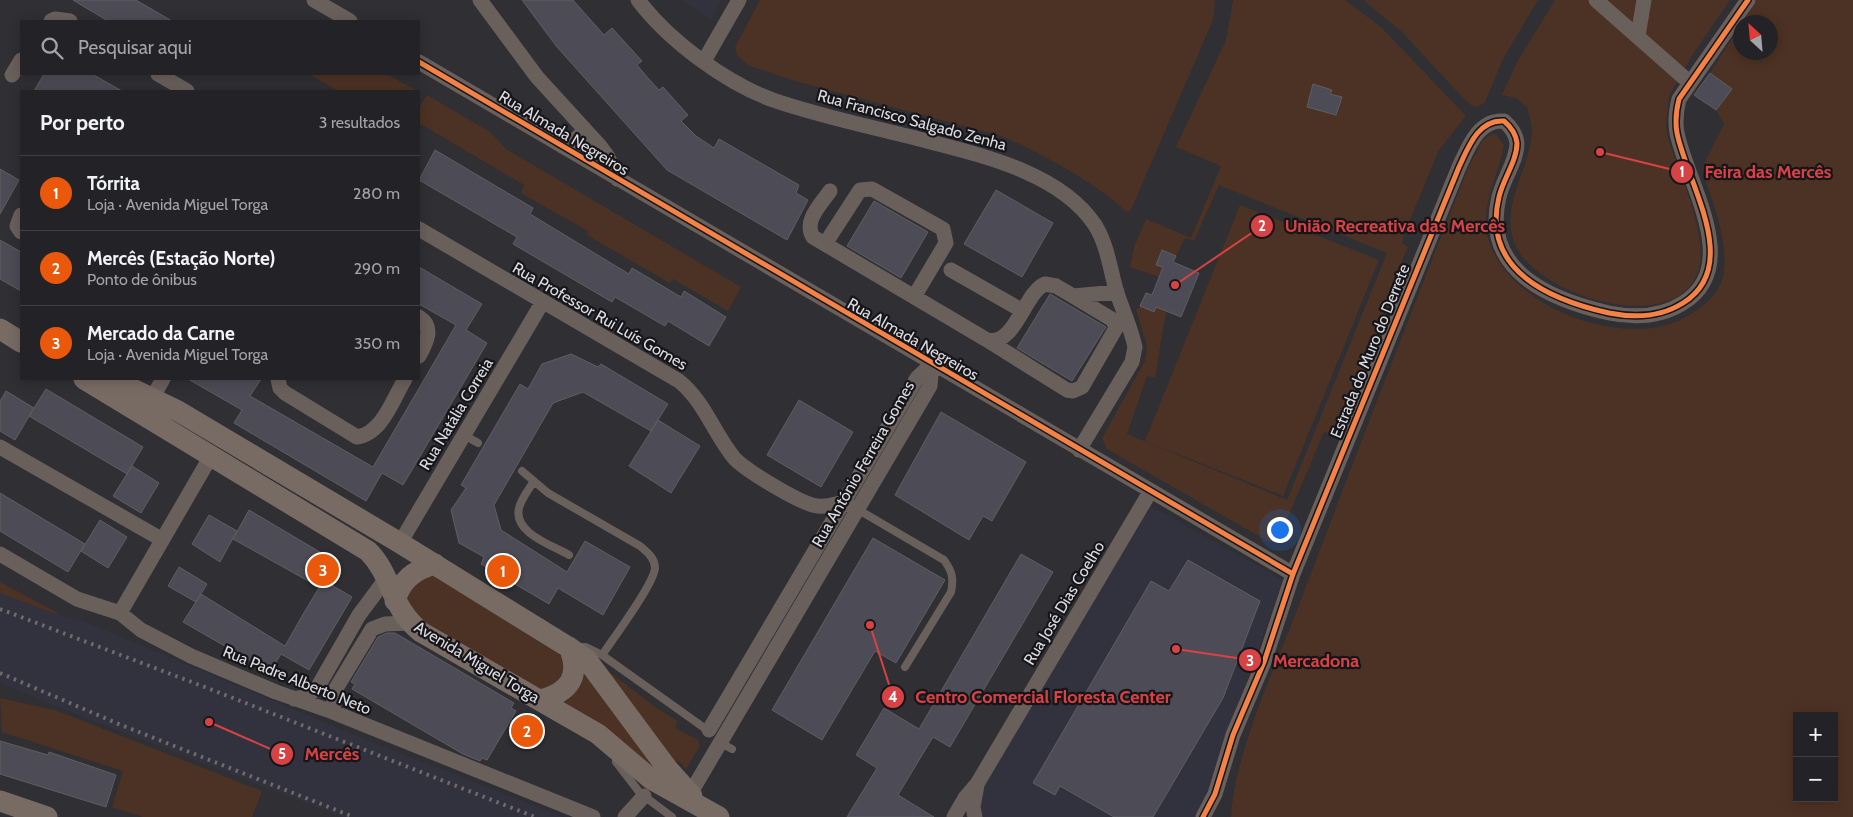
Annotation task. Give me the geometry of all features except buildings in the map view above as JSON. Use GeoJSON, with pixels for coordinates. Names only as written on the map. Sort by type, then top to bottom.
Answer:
{"type":"FeatureCollection","features":[{"type":"Feature","properties":{"kind":"street"},"geometry":{"type":"LineString","coordinates":[[314,0],[348,20]]}},
{"type":"Feature","properties":{"kind":"street"},"geometry":{"type":"LineString","coordinates":[[480,0],[537,77],[608,157],[617,179]]}},
{"type":"Feature","properties":{"kind":"street","name":"Rua Francisco Salgado Zenha"},"geometry":{"type":"LineString","coordinates":[[638,0],[676,39],[704,61],[755,92],[773,100],[998,160],[1036,177],[1071,201],[1094,225],[1106,250],[1117,292],[1134,341],[1134,357],[1079,450]]}},
{"type":"Feature","properties":{"kind":"street"},"geometry":{"type":"LineString","coordinates":[[704,61],[739,0]]}},
{"type":"Feature","properties":{"kind":"street"},"geometry":{"type":"LineString","coordinates":[[1596,0],[1689,82]]}},
{"type":"Feature","properties":{"kind":"street"},"geometry":{"type":"LineString","coordinates":[[1638,36],[1644,0]]}},
{"type":"Feature","properties":{"kind":"street","name":"Estrada do Muro do Derrete"},"geometry":{"type":"LineString","coordinates":[[1293,574],[1459,167],[1476,134],[1490,122],[1504,121],[1513,131],[1516,138],[1514,155],[1499,197],[1497,227],[1504,249],[1512,263],[1537,287],[1573,304],[1632,316],[1668,310],[1697,292],[1706,277],[1711,255],[1703,213],[1677,133],[1676,111],[1678,100],[1689,82],[1748,0]]}},
{"type":"Feature","properties":{"kind":"street"},"geometry":{"type":"LineString","coordinates":[[12,75],[20,62]]}},
{"type":"Feature","properties":{"kind":"street","name":"Rua Almada Negreiros"},"geometry":{"type":"LineString","coordinates":[[420,63],[1150,492],[1293,574]]}},
{"type":"Feature","properties":{"kind":"street"},"geometry":{"type":"LineString","coordinates":[[160,75],[185,90]]}},
{"type":"Feature","properties":{"kind":"street"},"geometry":{"type":"LineString","coordinates":[[562,146],[577,138],[585,130]]}},
{"type":"Feature","properties":{"kind":"street"},"geometry":{"type":"LineString","coordinates":[[825,244],[860,190],[872,189],[944,229],[946,243],[914,297]]}},
{"type":"Feature","properties":{"kind":"street"},"geometry":{"type":"LineString","coordinates":[[830,190],[810,221],[809,226],[813,237],[987,340],[1067,390],[1073,391],[1082,387],[1116,328],[1113,320],[1056,286],[1046,284],[1036,290],[1008,333],[995,340],[987,340]]}},
{"type":"Feature","properties":{"kind":"street","name":"Rua Professor Rui Luís Gomes"},"geometry":{"type":"LineString","coordinates":[[420,230],[542,303],[679,381],[689,389],[703,406],[736,460],[759,476],[808,504],[822,506],[851,505]]}},
{"type":"Feature","properties":{"kind":"street"},"geometry":{"type":"LineString","coordinates":[[951,270],[1023,311]]}},
{"type":"Feature","properties":{"kind":"street"},"geometry":{"type":"LineString","coordinates":[[1073,296],[1117,292]]}},
{"type":"Feature","properties":{"kind":"street","name":"Rua Natália Correia"},"geometry":{"type":"LineString","coordinates":[[400,543],[542,303]]}},
{"type":"Feature","properties":{"kind":"street"},"geometry":{"type":"LineString","coordinates":[[420,317],[424,320],[429,331],[420,354]]}},
{"type":"Feature","properties":{"kind":"street","name":"Rua António Ferreira Gomes"},"geometry":{"type":"LineString","coordinates":[[690,794],[726,746],[917,378],[932,364]]}},
{"type":"Feature","properties":{"kind":"street","name":"Avenida Miguel Torga"},"geometry":{"type":"LineString","coordinates":[[86,380],[368,551],[378,561],[395,601],[410,623],[430,637],[598,734],[651,779],[717,816]]}},
{"type":"Feature","properties":{"kind":"street","name":"Avenida Miguel Torga"},"geometry":{"type":"LineString","coordinates":[[113,380],[151,400],[178,411],[435,564],[569,647],[587,660],[667,768],[690,794],[717,816]]}},
{"type":"Feature","properties":{"kind":"street"},"geometry":{"type":"LineString","coordinates":[[151,400],[162,380]]}},
{"type":"Feature","properties":{"kind":"street"},"geometry":{"type":"LineString","coordinates":[[278,380],[280,388],[285,393],[357,437],[368,436],[377,427],[404,380]]}},
{"type":"Feature","properties":{"kind":"street"},"geometry":{"type":"LineString","coordinates":[[0,447],[161,539]]}},
{"type":"Feature","properties":{"kind":"street"},"geometry":{"type":"LineString","coordinates":[[120,613],[161,539],[211,456]]}},
{"type":"Feature","properties":{"kind":"street","name":"Rua José Dias Coelho"},"geometry":{"type":"LineString","coordinates":[[954,817],[977,784],[1150,492]]}},
{"type":"Feature","properties":{"kind":"street","name":"Rua António Ferreira Gomes"},"geometry":{"type":"LineString","coordinates":[[709,730],[851,505]]}},
{"type":"Feature","properties":{"kind":"street","name":"Rua Padre Alberto Neto"},"geometry":{"type":"LineString","coordinates":[[0,554],[77,599],[120,613],[142,630],[191,656],[593,817]]}},
{"type":"Feature","properties":{"kind":"street"},"geometry":{"type":"LineString","coordinates":[[395,601],[398,591],[411,574],[435,564]]}},
{"type":"Feature","properties":{"kind":"street"},"geometry":{"type":"LineString","coordinates":[[1203,817],[1215,794],[1233,735],[1264,662],[1293,574]]}},
{"type":"Feature","properties":{"kind":"street"},"geometry":{"type":"LineString","coordinates":[[294,698],[303,697],[316,690],[359,615],[385,580]]}},
{"type":"Feature","properties":{"kind":"street"},"geometry":{"type":"LineString","coordinates":[[333,712],[335,690],[372,629],[385,624],[410,623]]}},
{"type":"Feature","properties":{"kind":"street"},"geometry":{"type":"LineString","coordinates":[[540,700],[558,694],[572,679],[573,658],[569,647]]}},
{"type":"Feature","properties":{"kind":"street","name":"Rua José Dias Coelho"},"geometry":{"type":"LineString","coordinates":[[975,817],[973,807],[977,784]]}},
{"type":"Feature","properties":{"kind":"street"},"geometry":{"type":"LineString","coordinates":[[1215,794],[1216,817]]}},
{"type":"Feature","properties":{"kind":"street"},"geometry":{"type":"LineString","coordinates":[[625,817],[644,796]]}},
{"type":"Feature","properties":{"kind":"street"},"geometry":{"type":"LineString","coordinates":[[0,801],[47,817]]}},
{"type":"Feature","properties":{"kind":"lane"},"geometry":{"type":"LineString","coordinates":[[464,434],[478,443]]}},
{"type":"Feature","properties":{"kind":"lane"},"geometry":{"type":"LineString","coordinates":[[522,471],[548,494],[640,546],[654,562],[655,568],[649,582],[602,655]]}},
{"type":"Feature","properties":{"kind":"lane"},"geometry":{"type":"LineString","coordinates":[[534,481],[519,507],[518,520],[525,530],[569,554]]}},
{"type":"Feature","properties":{"kind":"lane"},"geometry":{"type":"LineString","coordinates":[[851,505],[944,560],[954,579],[951,592],[905,668]]}},
{"type":"Feature","properties":{"kind":"lane"},"geometry":{"type":"LineString","coordinates":[[569,647],[586,647],[602,655],[688,718],[709,730],[726,746]]}},
{"type":"Feature","properties":{"kind":"lane"},"geometry":{"type":"LineString","coordinates":[[582,725],[644,796],[672,817]]}},
{"type":"Feature","properties":{"kind":"shaded area"},"geometry":{"type":"Polygon","coordinates":[[[680,0],[722,0],[711,20],[680,0]]]}},
{"type":"Feature","properties":{"kind":"shaded area"},"geometry":{"type":"Polygon","coordinates":[[[760,0],[1215,0],[1213,20],[1131,210],[1126,212],[1085,180],[1032,150],[1001,136],[795,81],[748,65],[737,55],[735,47],[760,0]]]}},
{"type":"Feature","properties":{"kind":"shaded area"},"geometry":{"type":"Polygon","coordinates":[[[1233,0],[1345,0],[1381,27],[1466,116],[1439,150],[1404,234],[1402,243],[1408,247],[1391,287],[1396,290],[1338,437],[1324,432],[1280,536],[1273,542],[1269,542],[1107,449],[1102,438],[1145,361],[1147,346],[1136,310],[1140,306],[1154,312],[1156,307],[1166,311],[1155,378],[1147,376],[1127,434],[1287,500],[1387,253],[1219,185],[1194,241],[1185,238],[1176,256],[1162,250],[1157,265],[1163,267],[1159,277],[1130,267],[1134,247],[1146,219],[1191,238],[1221,166],[1176,147],[1226,40],[1233,0]]]}},
{"type":"Feature","properties":{"kind":"shaded area"},"geometry":{"type":"Polygon","coordinates":[[[1363,0],[1538,0],[1503,59],[1485,102],[1478,107],[1471,105],[1463,98],[1402,32],[1363,0]]]}},
{"type":"Feature","properties":{"kind":"shaded area"},"geometry":{"type":"Polygon","coordinates":[[[1555,0],[1730,0],[1693,54],[1669,96],[1666,125],[1668,139],[1690,201],[1699,234],[1701,250],[1700,263],[1689,287],[1669,300],[1643,306],[1613,304],[1582,295],[1554,282],[1531,265],[1516,246],[1511,232],[1510,217],[1512,203],[1530,147],[1532,130],[1527,107],[1516,98],[1502,95],[1517,62],[1555,0]]]}},
{"type":"Feature","properties":{"kind":"shaded area"},"geometry":{"type":"Polygon","coordinates":[[[1756,0],[1853,0],[1853,817],[1231,817],[1240,765],[1258,710],[1468,168],[1483,140],[1492,134],[1496,134],[1504,145],[1488,200],[1486,223],[1487,234],[1496,258],[1512,278],[1533,296],[1557,310],[1584,321],[1611,327],[1638,329],[1663,326],[1680,320],[1706,303],[1718,288],[1723,277],[1724,245],[1702,168],[1724,124],[1716,110],[1731,89],[1710,73],[1733,37],[1733,60],[1778,60],[1778,15],[1747,15],[1756,0]]]}},
{"type":"Feature","properties":{"kind":"shaded area"},"geometry":{"type":"Polygon","coordinates":[[[311,75],[389,75],[415,90],[336,90],[311,75]]]}},
{"type":"Feature","properties":{"kind":"shaded area"},"geometry":{"type":"Polygon","coordinates":[[[427,95],[490,132],[506,149],[741,287],[728,311],[673,279],[670,283],[587,235],[588,231],[521,193],[524,185],[420,124],[420,106],[427,95]]]}},
{"type":"Feature","properties":{"kind":"shaded area"},"geometry":{"type":"Polygon","coordinates":[[[1240,205],[1379,260],[1283,496],[1145,441],[1240,205]]]}},
{"type":"Feature","properties":{"kind":"shaded area"},"geometry":{"type":"Polygon","coordinates":[[[1151,506],[1283,580],[1200,814],[1197,817],[985,817],[981,814],[979,793],[1151,506]]]}},
{"type":"Feature","properties":{"kind":"shaded area"},"geometry":{"type":"Polygon","coordinates":[[[434,575],[565,658],[562,681],[543,691],[425,628],[406,603],[407,597],[414,584],[434,575]]]}},
{"type":"Feature","properties":{"kind":"shaded area"},"geometry":{"type":"Polygon","coordinates":[[[0,582],[56,612],[58,615],[0,593],[0,582]]]}},
{"type":"Feature","properties":{"kind":"shaded area"},"geometry":{"type":"Polygon","coordinates":[[[0,593],[58,615],[84,621],[362,738],[563,817],[342,817],[52,705],[0,683],[0,593]]]}},
{"type":"Feature","properties":{"kind":"shaded area"},"geometry":{"type":"Polygon","coordinates":[[[585,666],[658,774],[562,705],[578,688],[585,666]]]}},
{"type":"Feature","properties":{"kind":"shaded area"},"geometry":{"type":"Polygon","coordinates":[[[603,667],[655,707],[678,721],[675,728],[698,740],[700,746],[686,769],[679,761],[672,764],[603,667]]]}},
{"type":"Feature","properties":{"kind":"shaded area"},"geometry":{"type":"Polygon","coordinates":[[[0,698],[55,710],[262,791],[252,817],[143,817],[112,807],[123,771],[2,732],[0,698]]]}},
{"type":"Feature","properties":{"kind":"railway"},"geometry":{"type":"LineString","coordinates":[[0,609],[210,689],[535,817]]}},
{"type":"Feature","properties":{"kind":"railway"},"geometry":{"type":"LineString","coordinates":[[0,673],[121,725],[354,817]]}},
{"type":"Feature","properties":{"kind":"cycle path"},"geometry":{"type":"LineString","coordinates":[[1203,817],[1215,794],[1233,735],[1264,662],[1293,574],[1459,167],[1475,136],[1487,125],[1504,121],[1516,137],[1516,150],[1499,197],[1496,223],[1500,245],[1511,263],[1526,278],[1544,290],[1565,300],[1609,313],[1638,316],[1657,314],[1675,308],[1700,287],[1709,268],[1710,246],[1699,199],[1677,133],[1676,116],[1679,99],[1748,0]]}},
{"type":"Feature","properties":{"kind":"cycle path"},"geometry":{"type":"LineString","coordinates":[[420,63],[1293,574]]}},
{"type":"Feature","properties":{"kind":"place","name":"Feira das Mercês"},"geometry":{"type":"Point","coordinates":[1600,152]}},
{"type":"Feature","properties":{"kind":"place","name":"União Recreativa das Mercês"},"geometry":{"type":"Point","coordinates":[1175,285]}},
{"type":"Feature","properties":{"kind":"place","name":"Mercado da Carne"},"geometry":{"type":"Point","coordinates":[323,570]}},
{"type":"Feature","properties":{"kind":"place","name":"Tórrita"},"geometry":{"type":"Point","coordinates":[503,571]}},
{"type":"Feature","properties":{"kind":"place","name":"Centro Comercial Floresta Center"},"geometry":{"type":"Point","coordinates":[870,625]}},
{"type":"Feature","properties":{"kind":"place","name":"Mercadona"},"geometry":{"type":"Point","coordinates":[1176,649]}},
{"type":"Feature","properties":{"kind":"place","name":"Mercês"},"geometry":{"type":"Point","coordinates":[209,722]}},
{"type":"Feature","properties":{"kind":"place","name":"Mercês (Estação Norte)"},"geometry":{"type":"Point","coordinates":[527,731]}}]}
